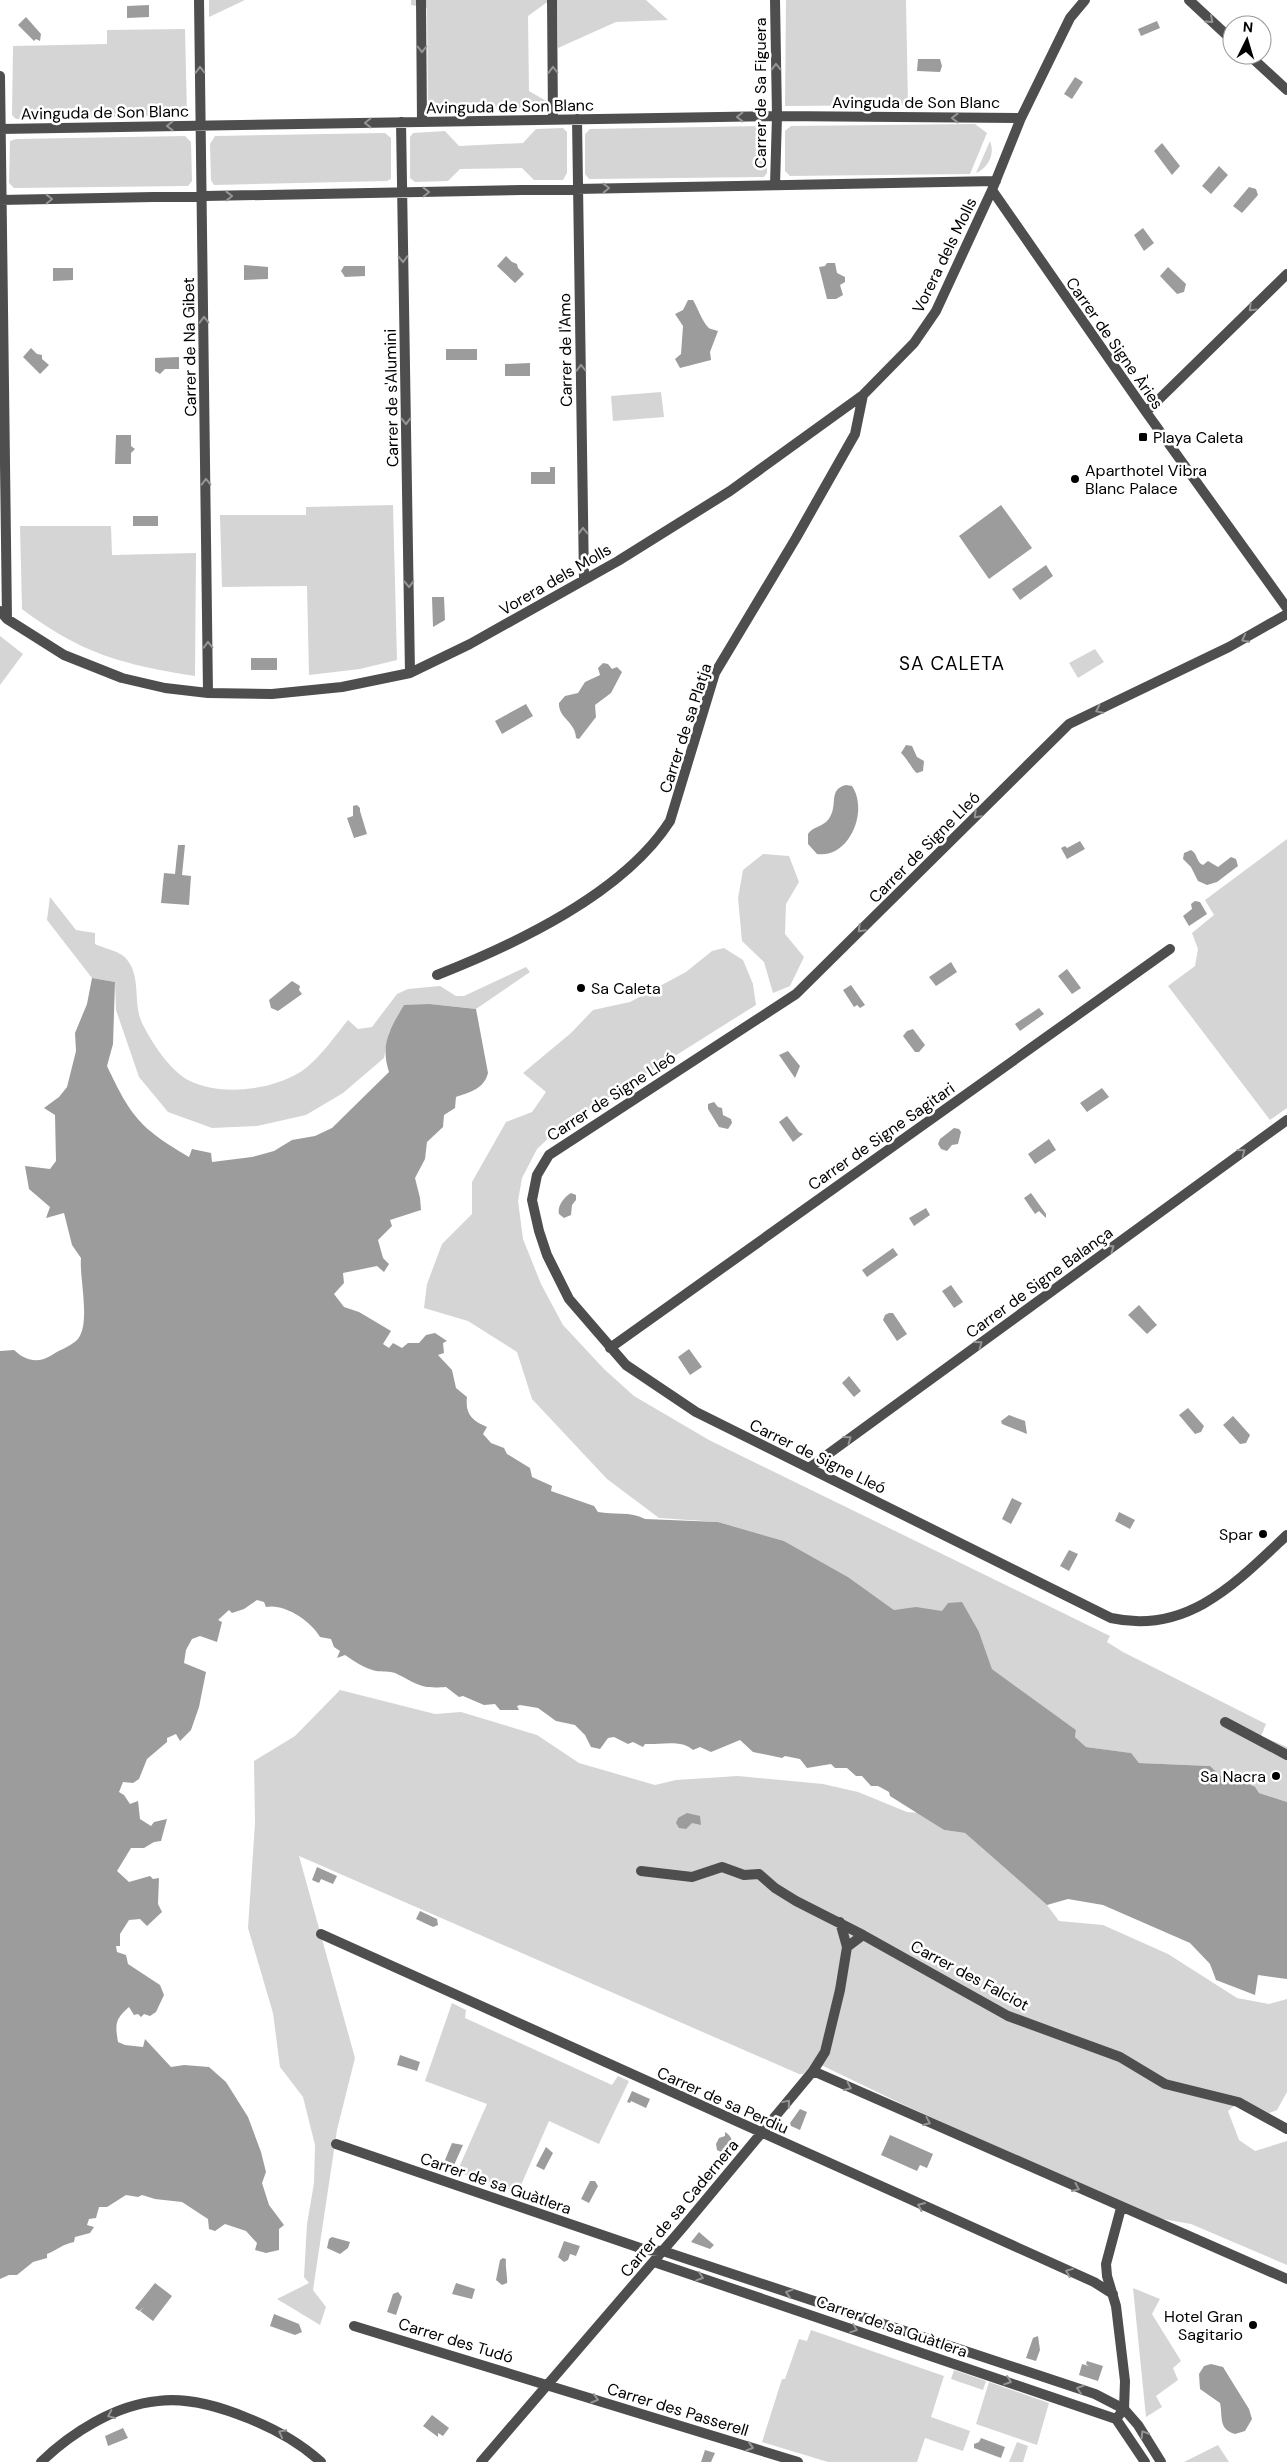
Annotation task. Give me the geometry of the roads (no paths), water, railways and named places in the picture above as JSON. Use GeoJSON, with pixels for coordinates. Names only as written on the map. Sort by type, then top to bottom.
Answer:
{"type":"FeatureCollection","features":[{"type":"Feature","properties":{"kind":"street","name":"Carrer de Na Gibet"},"geometry":{"type":"LineString","coordinates":[[199,0],[208,693]]}},
{"type":"Feature","properties":{"kind":"street"},"geometry":{"type":"LineString","coordinates":[[421,0],[422,122]]}},
{"type":"Feature","properties":{"kind":"street"},"geometry":{"type":"LineString","coordinates":[[552,0],[554,119]]}},
{"type":"Feature","properties":{"kind":"street","name":"Carrer de Sa Figuera"},"geometry":{"type":"LineString","coordinates":[[774,186],[777,116],[775,0]]}},
{"type":"Feature","properties":{"kind":"street","name":"Vorera dels Molls"},"geometry":{"type":"LineString","coordinates":[[4,615],[64,655],[122,678],[165,688],[208,693],[281,694],[342,687],[410,673],[470,644],[584,580],[730,491],[863,395],[903,356],[936,311],[994,185],[1021,118],[1070,18],[1085,0]]}},
{"type":"Feature","properties":{"kind":"street"},"geometry":{"type":"LineString","coordinates":[[1189,0],[1222,31]]}},
{"type":"Feature","properties":{"kind":"street"},"geometry":{"type":"LineString","coordinates":[[1260,65],[1287,90]]}},
{"type":"Feature","properties":{"kind":"street"},"geometry":{"type":"LineString","coordinates":[[0,76],[4,615]]}},
{"type":"Feature","properties":{"kind":"street","name":"Avinguda de Son Blanc"},"geometry":{"type":"LineString","coordinates":[[0,129],[777,116],[1021,118]]}},
{"type":"Feature","properties":{"kind":"street","name":"Carrer de l'Amo"},"geometry":{"type":"LineString","coordinates":[[577,119],[584,580]]}},
{"type":"Feature","properties":{"kind":"street","name":"Carrer de s'Alumini"},"geometry":{"type":"LineString","coordinates":[[401,122],[410,673]]}},
{"type":"Feature","properties":{"kind":"street"},"geometry":{"type":"LineString","coordinates":[[1,200],[774,186],[994,185]]}},
{"type":"Feature","properties":{"kind":"street","name":"Carrer de Signe Àries"},"geometry":{"type":"LineString","coordinates":[[994,185],[1146,412],[1287,608]]}},
{"type":"Feature","properties":{"kind":"street"},"geometry":{"type":"LineString","coordinates":[[1146,412],[1287,274]]}},
{"type":"Feature","properties":{"kind":"street","name":"Carrer de sa Platja"},"geometry":{"type":"LineString","coordinates":[[437,975],[518,941],[547,924],[625,871],[658,840],[670,821],[715,673],[796,538],[855,434],[863,395]]}},
{"type":"Feature","properties":{"kind":"street","name":"Carrer de Signe Lleó"},"geometry":{"type":"LineString","coordinates":[[1287,614],[1229,647],[1069,724],[796,994],[549,1155],[537,1175],[532,1200],[547,1255],[569,1299],[626,1365],[696,1412],[1097,1611],[1124,1621],[1166,1620],[1202,1606],[1249,1571],[1287,1535]]}},
{"type":"Feature","properties":{"kind":"street","name":"Carrer de Signe Sagitari"},"geometry":{"type":"LineString","coordinates":[[610,1348],[1170,949]]}},
{"type":"Feature","properties":{"kind":"street","name":"Carrer de Signe Balança"},"geometry":{"type":"LineString","coordinates":[[809,1468],[1287,1120]]}},
{"type":"Feature","properties":{"kind":"street"},"geometry":{"type":"LineString","coordinates":[[1225,1722],[1287,1755]]}},
{"type":"Feature","properties":{"kind":"street","name":"Carrer des Falciot"},"geometry":{"type":"LineString","coordinates":[[641,1871],[692,1877],[722,1867],[744,1875],[759,1874],[775,1888],[796,1900],[840,1922],[1008,2016],[1120,2057],[1164,2084],[1238,2102],[1287,2129]]}},
{"type":"Feature","properties":{"kind":"street","name":"Carrer de sa Cadernera"},"geometry":{"type":"LineString","coordinates":[[481,2462],[654,2262],[813,2072],[825,2052],[840,1990],[847,1947],[840,1922]]}},
{"type":"Feature","properties":{"kind":"street","name":"Carrer de sa Perdiu"},"geometry":{"type":"LineString","coordinates":[[321,1934],[1094,2282],[1112,2294]]}},
{"type":"Feature","properties":{"kind":"street"},"geometry":{"type":"LineString","coordinates":[[847,1947],[863,1935]]}},
{"type":"Feature","properties":{"kind":"street"},"geometry":{"type":"LineString","coordinates":[[813,2072],[1287,2280]]}},
{"type":"Feature","properties":{"kind":"street","name":"Carrer de sa Guàtlera"},"geometry":{"type":"LineString","coordinates":[[336,2144],[646,2250],[663,2251],[1095,2394],[1124,2409]]}},
{"type":"Feature","properties":{"kind":"street"},"geometry":{"type":"LineString","coordinates":[[1121,2208],[1106,2264],[1116,2306],[1125,2381],[1124,2409],[1116,2419],[1128,2434],[1145,2462]]}},
{"type":"Feature","properties":{"kind":"street"},"geometry":{"type":"LineString","coordinates":[[646,2250],[654,2262]]}},
{"type":"Feature","properties":{"kind":"street","name":"Carrer de sa Guàtlera"},"geometry":{"type":"LineString","coordinates":[[654,2262],[1116,2419]]}},
{"type":"Feature","properties":{"kind":"street","name":"Carrer des Tudó"},"geometry":{"type":"LineString","coordinates":[[354,2326],[549,2384]]}},
{"type":"Feature","properties":{"kind":"street","name":"Carrer des Passerell"},"geometry":{"type":"LineString","coordinates":[[549,2384],[798,2462]]}},
{"type":"Feature","properties":{"kind":"street"},"geometry":{"type":"LineString","coordinates":[[41,2462],[93,2424],[125,2409],[157,2401],[186,2401],[224,2408],[284,2433],[321,2462]]}},
{"type":"Feature","properties":{"kind":"street"},"geometry":{"type":"LineString","coordinates":[[1124,2409],[1138,2425],[1161,2462]]}},
{"type":"Feature","properties":{"kind":"place","name":"Playa Caleta"},"geometry":{"type":"Point","coordinates":[1143,437]}},
{"type":"Feature","properties":{"kind":"place","name":"Aparthotel Vibra Blanc Palace"},"geometry":{"type":"Point","coordinates":[1075,479]}},
{"type":"Feature","properties":{"kind":"place","name":"Sa Caleta"},"geometry":{"type":"Point","coordinates":[581,988]}},
{"type":"Feature","properties":{"kind":"place","name":"Spar"},"geometry":{"type":"Point","coordinates":[1263,1534]}},
{"type":"Feature","properties":{"kind":"place","name":"Sa Nacra"},"geometry":{"type":"Point","coordinates":[1276,1776]}},
{"type":"Feature","properties":{"kind":"place","name":"Hotel Gran Sagitario"},"geometry":{"type":"Point","coordinates":[1253,2325]}},
{"type":"Feature","properties":{"kind":"district","name":"SA CALETA"},"geometry":{"type":"Point","coordinates":[952,663]}}]}
